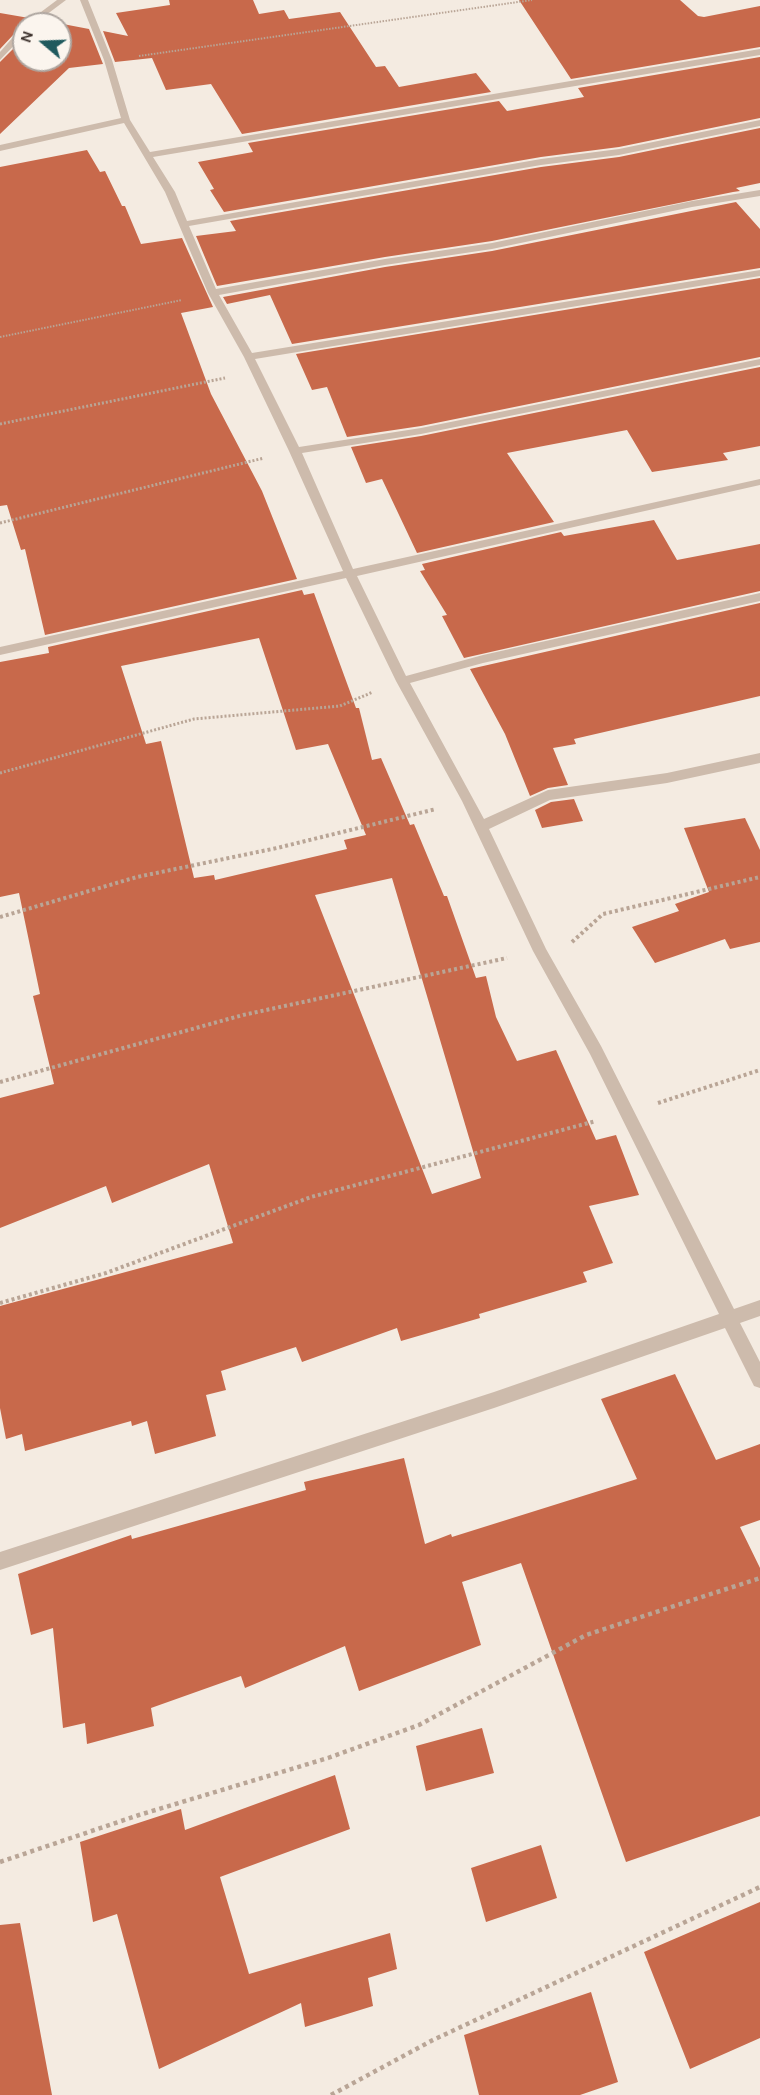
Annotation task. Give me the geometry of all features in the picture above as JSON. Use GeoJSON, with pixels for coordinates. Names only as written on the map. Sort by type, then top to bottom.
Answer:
{"type":"FeatureCollection","features":[{"type":"Feature","properties":{"kind":"street"},"geometry":{"type":"LineString","coordinates":[[46,12],[62,0]]}},
{"type":"Feature","properties":{"kind":"street"},"geometry":{"type":"LineString","coordinates":[[84,0],[108,60],[126,120],[170,192],[213,294],[249,357],[295,451],[350,574],[402,681],[482,826],[540,951],[596,1050],[625,1113],[760,1380]]}},
{"type":"Feature","properties":{"kind":"street"},"geometry":{"type":"LineString","coordinates":[[0,43],[10,45],[0,57]]}},
{"type":"Feature","properties":{"kind":"street"},"geometry":{"type":"LineString","coordinates":[[147,155],[760,52]]}},
{"type":"Feature","properties":{"kind":"street"},"geometry":{"type":"LineString","coordinates":[[0,148],[126,120]]}},
{"type":"Feature","properties":{"kind":"street"},"geometry":{"type":"LineString","coordinates":[[184,224],[540,162],[619,152],[760,123]]}},
{"type":"Feature","properties":{"kind":"street"},"geometry":{"type":"LineString","coordinates":[[213,294],[385,262],[492,246],[692,204],[760,193]]}},
{"type":"Feature","properties":{"kind":"street"},"geometry":{"type":"LineString","coordinates":[[249,357],[760,273]]}},
{"type":"Feature","properties":{"kind":"street"},"geometry":{"type":"LineString","coordinates":[[295,451],[421,431],[760,362]]}},
{"type":"Feature","properties":{"kind":"street"},"geometry":{"type":"LineString","coordinates":[[0,651],[760,482]]}},
{"type":"Feature","properties":{"kind":"street"},"geometry":{"type":"LineString","coordinates":[[402,681],[483,659],[760,597]]}},
{"type":"Feature","properties":{"kind":"street"},"geometry":{"type":"LineString","coordinates":[[482,826],[548,795],[667,778],[760,758]]}},
{"type":"Feature","properties":{"kind":"street"},"geometry":{"type":"LineString","coordinates":[[0,1560],[483,1404],[760,1308]]}},
{"type":"Feature","properties":{"kind":"path"},"geometry":{"type":"LineString","coordinates":[[108,60],[485,9],[532,0]]}},
{"type":"Feature","properties":{"kind":"path"},"geometry":{"type":"LineString","coordinates":[[0,337],[213,294]]}},
{"type":"Feature","properties":{"kind":"path"},"geometry":{"type":"LineString","coordinates":[[0,424],[255,371]]}},
{"type":"Feature","properties":{"kind":"path"},"geometry":{"type":"LineString","coordinates":[[0,523],[295,451]]}},
{"type":"Feature","properties":{"kind":"path"},"geometry":{"type":"LineString","coordinates":[[0,773],[194,719],[340,706],[402,681]]}},
{"type":"Feature","properties":{"kind":"path"},"geometry":{"type":"LineString","coordinates":[[0,917],[137,877],[277,848],[469,801]]}},
{"type":"Feature","properties":{"kind":"path"},"geometry":{"type":"LineString","coordinates":[[548,964],[603,914],[760,877]]}},
{"type":"Feature","properties":{"kind":"path"},"geometry":{"type":"LineString","coordinates":[[0,1082],[243,1015],[540,951]]}},
{"type":"Feature","properties":{"kind":"path"},"geometry":{"type":"LineString","coordinates":[[0,1303],[106,1273],[310,1197],[625,1113],[760,1070]]}},
{"type":"Feature","properties":{"kind":"path"},"geometry":{"type":"LineString","coordinates":[[0,1862],[139,1815],[328,1758],[419,1725],[586,1635],[760,1578]]}},
{"type":"Feature","properties":{"kind":"path"},"geometry":{"type":"LineString","coordinates":[[331,2095],[433,2040],[760,1887]]}},
{"type":"Feature","properties":{"kind":"building"},"geometry":{"type":"Polygon","coordinates":[[[169,0],[253,0],[259,14],[284,10],[289,19],[340,12],[376,67],[385,66],[399,87],[476,73],[491,92],[242,134],[211,84],[166,90],[152,58],[115,62],[103,31],[128,36],[116,13],[170,5],[169,0]]]}},
{"type":"Feature","properties":{"kind":"building"},"geometry":{"type":"Polygon","coordinates":[[[519,0],[680,0],[698,16],[704,17],[760,6],[760,47],[571,79],[519,0]]]}},
{"type":"Feature","properties":{"kind":"building"},"geometry":{"type":"Polygon","coordinates":[[[0,13],[12,15],[12,36],[0,49],[0,13]]]}},
{"type":"Feature","properties":{"kind":"building"},"geometry":{"type":"Polygon","coordinates":[[[72,26],[89,29],[103,64],[72,68],[72,26]]]}},
{"type":"Feature","properties":{"kind":"building"},"geometry":{"type":"Polygon","coordinates":[[[12,50],[12,72],[65,72],[0,134],[0,62],[12,50]]]}},
{"type":"Feature","properties":{"kind":"building"},"geometry":{"type":"Polygon","coordinates":[[[760,57],[760,118],[619,147],[541,157],[224,212],[210,190],[214,189],[198,162],[253,152],[248,143],[499,101],[507,111],[584,97],[578,88],[760,57]]]}},
{"type":"Feature","properties":{"kind":"building"},"geometry":{"type":"Polygon","coordinates":[[[760,128],[760,183],[736,188],[740,191],[492,241],[217,286],[196,236],[236,231],[230,221],[541,167],[619,157],[760,128]]]}},
{"type":"Feature","properties":{"kind":"building"},"geometry":{"type":"Polygon","coordinates":[[[87,150],[100,172],[105,171],[122,206],[125,206],[141,244],[182,238],[213,307],[181,313],[211,394],[262,491],[297,579],[45,635],[25,549],[21,550],[7,505],[0,506],[0,167],[87,150]]]}},
{"type":"Feature","properties":{"kind":"building"},"geometry":{"type":"Polygon","coordinates":[[[736,202],[760,229],[760,268],[292,344],[270,295],[227,304],[223,297],[385,267],[492,251],[736,202]]]}},
{"type":"Feature","properties":{"kind":"building"},"geometry":{"type":"Polygon","coordinates":[[[760,278],[760,357],[421,426],[347,437],[327,387],[312,390],[296,354],[760,278]]]}},
{"type":"Feature","properties":{"kind":"building"},"geometry":{"type":"Polygon","coordinates":[[[760,367],[760,446],[723,453],[728,460],[652,472],[627,430],[507,453],[554,522],[417,553],[382,479],[366,483],[351,447],[421,436],[760,367]]]}},
{"type":"Feature","properties":{"kind":"building"},"geometry":{"type":"Polygon","coordinates":[[[654,520],[677,560],[760,544],[760,591],[464,658],[442,616],[447,615],[420,571],[425,570],[422,564],[561,532],[564,536],[654,520]]]}},
{"type":"Feature","properties":{"kind":"building"},"geometry":{"type":"Polygon","coordinates":[[[302,590],[304,595],[314,593],[356,708],[359,708],[372,760],[381,758],[410,825],[414,824],[444,896],[447,896],[476,978],[486,976],[496,1017],[517,1061],[556,1050],[596,1140],[616,1135],[639,1195],[589,1206],[613,1263],[583,1272],[587,1282],[479,1314],[480,1318],[401,1341],[397,1328],[302,1362],[296,1347],[221,1371],[226,1390],[206,1395],[216,1436],[155,1454],[147,1421],[132,1426],[131,1421],[25,1451],[22,1434],[6,1439],[0,1408],[0,1306],[233,1243],[209,1164],[112,1203],[106,1186],[0,1228],[0,1098],[54,1084],[33,996],[40,994],[19,893],[0,897],[0,662],[49,653],[48,647],[302,590]],[[259,638],[121,666],[146,744],[161,741],[194,878],[214,875],[215,880],[347,849],[344,840],[366,835],[328,744],[296,750],[259,638]],[[392,878],[315,895],[432,1194],[481,1178],[392,878]]]}},
{"type":"Feature","properties":{"kind":"building"},"geometry":{"type":"Polygon","coordinates":[[[760,603],[760,696],[574,739],[576,744],[553,748],[568,785],[548,788],[530,796],[505,734],[470,669],[760,603]]]}},
{"type":"Feature","properties":{"kind":"building"},"geometry":{"type":"Polygon","coordinates":[[[574,799],[583,821],[542,828],[535,810],[551,802],[574,799]]]}},
{"type":"Feature","properties":{"kind":"building"},"geometry":{"type":"Polygon","coordinates":[[[745,818],[760,850],[760,942],[730,949],[725,939],[655,963],[632,927],[679,911],[675,904],[709,892],[684,828],[745,818]]]}},
{"type":"Feature","properties":{"kind":"building"},"geometry":{"type":"Polygon","coordinates":[[[675,1374],[716,1460],[760,1444],[760,1520],[740,1527],[760,1568],[760,1816],[626,1862],[521,1563],[462,1582],[481,1645],[359,1691],[345,1646],[245,1688],[241,1676],[151,1708],[154,1726],[87,1744],[85,1723],[63,1728],[53,1628],[31,1635],[18,1574],[131,1535],[132,1539],[306,1490],[304,1482],[404,1458],[425,1544],[451,1534],[452,1537],[637,1479],[601,1399],[675,1374]]]}},
{"type":"Feature","properties":{"kind":"building"},"geometry":{"type":"Polygon","coordinates":[[[482,1728],[494,1773],[426,1791],[416,1746],[482,1728]]]}},
{"type":"Feature","properties":{"kind":"building"},"geometry":{"type":"Polygon","coordinates":[[[335,1775],[350,1829],[220,1877],[249,1974],[390,1933],[397,1969],[368,1978],[373,2006],[305,2027],[301,2003],[159,2069],[117,1914],[93,1922],[80,1842],[181,1809],[185,1830],[335,1775]]]}},
{"type":"Feature","properties":{"kind":"building"},"geometry":{"type":"Polygon","coordinates":[[[541,1845],[557,1898],[486,1922],[471,1868],[541,1845]]]}},
{"type":"Feature","properties":{"kind":"building"},"geometry":{"type":"Polygon","coordinates":[[[760,1902],[760,2038],[690,2069],[644,1952],[760,1902]]]}},
{"type":"Feature","properties":{"kind":"building"},"geometry":{"type":"Polygon","coordinates":[[[20,1923],[52,2095],[0,2095],[0,1925],[20,1923]]]}},
{"type":"Feature","properties":{"kind":"building"},"geometry":{"type":"Polygon","coordinates":[[[591,1992],[618,2082],[580,2095],[479,2095],[464,2035],[591,1992]]]}}]}
